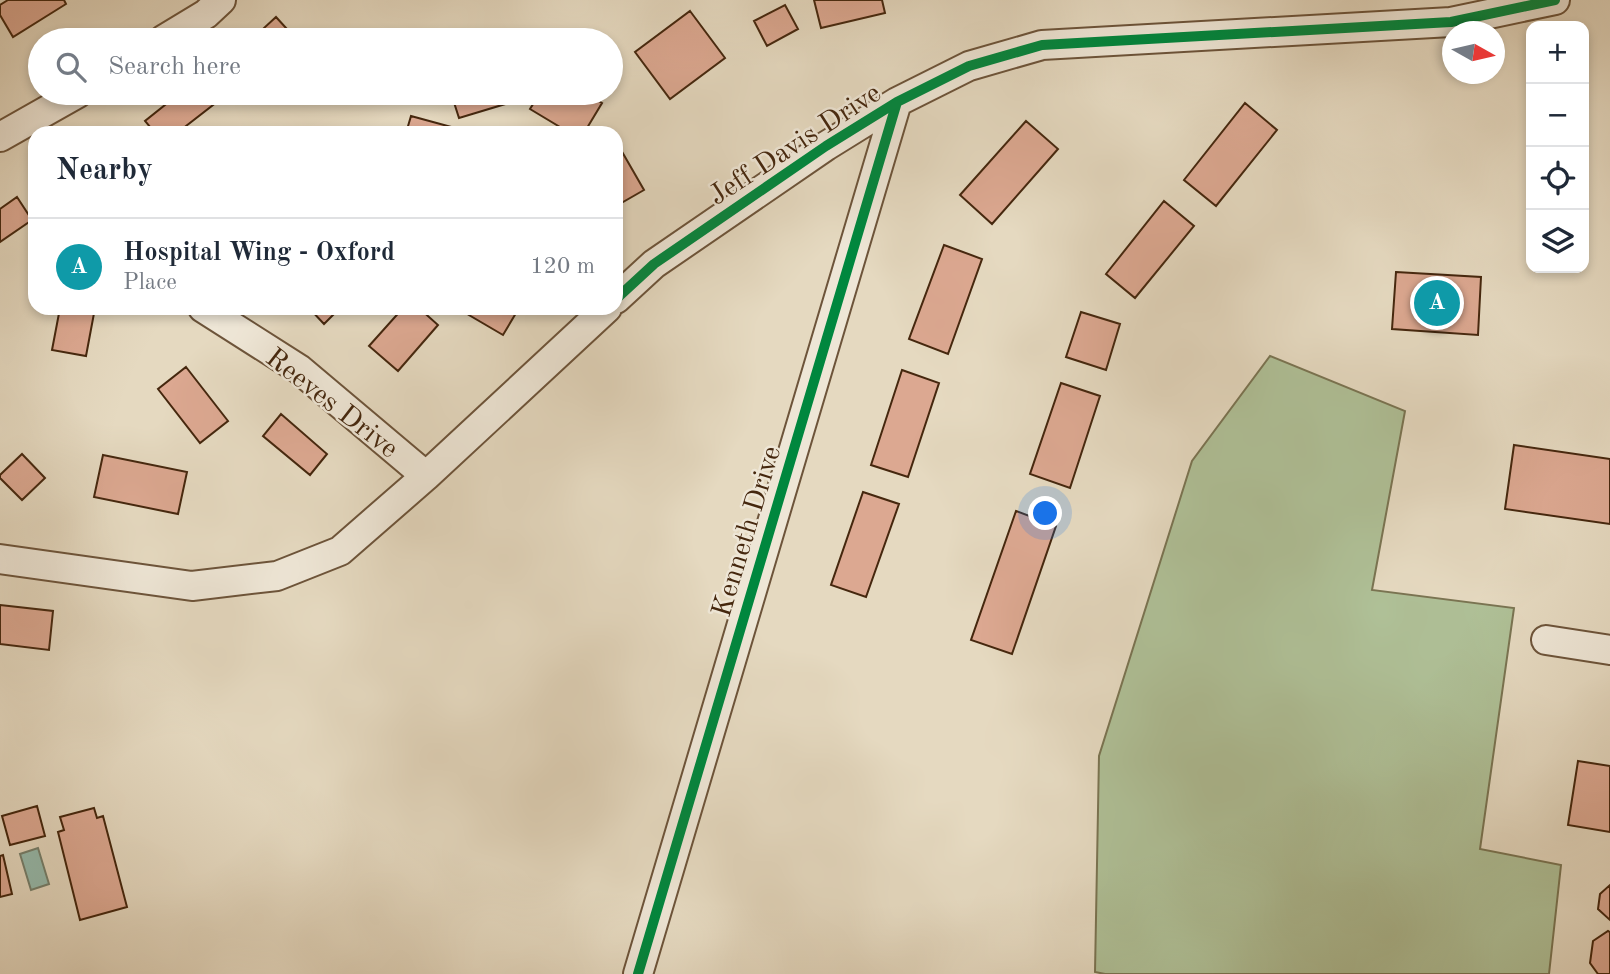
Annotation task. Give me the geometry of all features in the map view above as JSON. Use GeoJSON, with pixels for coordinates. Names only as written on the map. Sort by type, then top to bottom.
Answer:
{"type":"FeatureCollection","features":[{"type":"Feature","properties":{"kind":"street"},"geometry":{"type":"LineString","coordinates":[[183,28],[206,14],[221,0]]}},
{"type":"Feature","properties":{"kind":"street","name":"Jeff Davis Drive"},"geometry":{"type":"LineString","coordinates":[[623,293],[654,264],[826,146],[897,102],[969,66],[1042,45],[1451,22],[1555,0]]}},
{"type":"Feature","properties":{"kind":"street","name":"Kenneth Drive"},"geometry":{"type":"LineString","coordinates":[[638,974],[897,102]]}},
{"type":"Feature","properties":{"kind":"street"},"geometry":{"type":"LineString","coordinates":[[0,137],[57,105]]}},
{"type":"Feature","properties":{"kind":"street","name":"Reeves Drive"},"geometry":{"type":"LineString","coordinates":[[214,315],[299,369],[426,476]]}},
{"type":"Feature","properties":{"kind":"street"},"geometry":{"type":"LineString","coordinates":[[0,559],[192,586],[277,576],[340,551],[426,476],[599,315]]}},
{"type":"Feature","properties":{"kind":"street"},"geometry":{"type":"LineString","coordinates":[[1546,640],[1610,650]]}},
{"type":"Feature","properties":{"kind":"shaded area"},"geometry":{"type":"Polygon","coordinates":[[[1270,356],[1405,411],[1372,590],[1514,608],[1480,849],[1561,865],[1549,974],[1095,972],[1099,756],[1192,461],[1270,356]]]}},
{"type":"Feature","properties":{"kind":"shaded area"},"geometry":{"type":"Polygon","coordinates":[[[38,848],[49,884],[31,890],[20,854],[38,848]]]}},
{"type":"Feature","properties":{"kind":"building"},"geometry":{"type":"Polygon","coordinates":[[[8,0],[64,0],[66,4],[13,37],[0,15],[0,5],[8,0]]]}},
{"type":"Feature","properties":{"kind":"building"},"geometry":{"type":"Polygon","coordinates":[[[814,0],[882,0],[885,13],[821,28],[814,0]]]}},
{"type":"Feature","properties":{"kind":"building"},"geometry":{"type":"Polygon","coordinates":[[[785,5],[798,29],[767,46],[754,21],[785,5]]]}},
{"type":"Feature","properties":{"kind":"building"},"geometry":{"type":"Polygon","coordinates":[[[690,11],[725,58],[670,99],[635,52],[690,11]]]}},
{"type":"Feature","properties":{"kind":"building"},"geometry":{"type":"Polygon","coordinates":[[[276,17],[286,28],[264,28],[276,17]]]}},
{"type":"Feature","properties":{"kind":"building"},"geometry":{"type":"Polygon","coordinates":[[[1245,103],[1277,130],[1216,206],[1184,180],[1245,103]]]}},
{"type":"Feature","properties":{"kind":"building"},"geometry":{"type":"Polygon","coordinates":[[[165,105],[213,105],[186,126],[149,126],[145,121],[165,105]]]}},
{"type":"Feature","properties":{"kind":"building"},"geometry":{"type":"Polygon","coordinates":[[[455,105],[502,105],[459,118],[455,105]]]}},
{"type":"Feature","properties":{"kind":"building"},"geometry":{"type":"Polygon","coordinates":[[[532,105],[601,105],[588,126],[558,126],[530,109],[532,105]]]}},
{"type":"Feature","properties":{"kind":"building"},"geometry":{"type":"Polygon","coordinates":[[[411,116],[448,126],[408,126],[411,116]]]}},
{"type":"Feature","properties":{"kind":"building"},"geometry":{"type":"Polygon","coordinates":[[[1026,121],[1058,149],[992,224],[960,195],[1026,121]]]}},
{"type":"Feature","properties":{"kind":"building"},"geometry":{"type":"Polygon","coordinates":[[[623,153],[644,190],[623,202],[623,153]]]}},
{"type":"Feature","properties":{"kind":"building"},"geometry":{"type":"Polygon","coordinates":[[[17,197],[28,214],[28,223],[0,242],[0,209],[17,197]]]}},
{"type":"Feature","properties":{"kind":"building"},"geometry":{"type":"Polygon","coordinates":[[[1164,201],[1194,226],[1135,298],[1106,274],[1164,201]]]}},
{"type":"Feature","properties":{"kind":"building"},"geometry":{"type":"Polygon","coordinates":[[[944,245],[982,259],[948,354],[909,339],[944,245]]]}},
{"type":"Feature","properties":{"kind":"building"},"geometry":{"type":"Polygon","coordinates":[[[1396,272],[1481,277],[1478,335],[1392,329],[1396,272]]]}},
{"type":"Feature","properties":{"kind":"building"},"geometry":{"type":"Polygon","coordinates":[[[1081,312],[1120,324],[1106,370],[1066,357],[1081,312]]]}},
{"type":"Feature","properties":{"kind":"building"},"geometry":{"type":"Polygon","coordinates":[[[59,315],[94,315],[86,356],[52,350],[59,315]]]}},
{"type":"Feature","properties":{"kind":"building"},"geometry":{"type":"Polygon","coordinates":[[[316,315],[333,315],[324,324],[316,315]]]}},
{"type":"Feature","properties":{"kind":"building"},"geometry":{"type":"Polygon","coordinates":[[[397,315],[427,315],[438,325],[398,371],[369,346],[397,315]]]}},
{"type":"Feature","properties":{"kind":"building"},"geometry":{"type":"Polygon","coordinates":[[[469,315],[515,315],[503,335],[469,315]]]}},
{"type":"Feature","properties":{"kind":"building"},"geometry":{"type":"Polygon","coordinates":[[[186,367],[228,421],[200,443],[158,389],[186,367]]]}},
{"type":"Feature","properties":{"kind":"building"},"geometry":{"type":"Polygon","coordinates":[[[902,370],[939,383],[908,477],[871,465],[902,370]]]}},
{"type":"Feature","properties":{"kind":"building"},"geometry":{"type":"Polygon","coordinates":[[[1061,383],[1100,396],[1070,488],[1030,474],[1061,383]]]}},
{"type":"Feature","properties":{"kind":"building"},"geometry":{"type":"Polygon","coordinates":[[[281,414],[327,454],[310,475],[263,436],[281,414]]]}},
{"type":"Feature","properties":{"kind":"building"},"geometry":{"type":"Polygon","coordinates":[[[1514,445],[1610,459],[1610,524],[1505,509],[1514,445]]]}},
{"type":"Feature","properties":{"kind":"building"},"geometry":{"type":"Polygon","coordinates":[[[22,454],[45,478],[22,500],[0,475],[22,454]]]}},
{"type":"Feature","properties":{"kind":"building"},"geometry":{"type":"Polygon","coordinates":[[[103,455],[187,472],[178,514],[94,497],[103,455]]]}},
{"type":"Feature","properties":{"kind":"building"},"geometry":{"type":"Polygon","coordinates":[[[863,492],[899,504],[866,597],[831,585],[863,492]]]}},
{"type":"Feature","properties":{"kind":"building"},"geometry":{"type":"Polygon","coordinates":[[[1016,511],[1056,526],[1012,654],[971,640],[1016,511]]]}},
{"type":"Feature","properties":{"kind":"building"},"geometry":{"type":"Polygon","coordinates":[[[0,605],[53,611],[49,650],[0,644],[0,605]]]}},
{"type":"Feature","properties":{"kind":"building"},"geometry":{"type":"Polygon","coordinates":[[[1578,761],[1610,766],[1610,832],[1568,825],[1578,761]]]}},
{"type":"Feature","properties":{"kind":"building"},"geometry":{"type":"Polygon","coordinates":[[[37,806],[45,836],[10,845],[2,816],[37,806]]]}},
{"type":"Feature","properties":{"kind":"building"},"geometry":{"type":"Polygon","coordinates":[[[94,808],[97,818],[103,816],[127,907],[80,920],[58,832],[64,830],[60,817],[94,808]]]}},
{"type":"Feature","properties":{"kind":"building"},"geometry":{"type":"Polygon","coordinates":[[[3,855],[12,894],[0,897],[0,856],[3,855]]]}},
{"type":"Feature","properties":{"kind":"building"},"geometry":{"type":"Polygon","coordinates":[[[1610,885],[1610,920],[1598,909],[1600,894],[1610,885]]]}},
{"type":"Feature","properties":{"kind":"building"},"geometry":{"type":"Polygon","coordinates":[[[1608,931],[1610,974],[1598,974],[1590,963],[1593,941],[1608,931]]]}},
{"type":"Feature","properties":{"kind":"cycle path"},"geometry":{"type":"LineString","coordinates":[[623,293],[654,264],[826,146],[897,102],[969,66],[1042,45],[1451,22],[1555,0]]}},
{"type":"Feature","properties":{"kind":"cycle path"},"geometry":{"type":"LineString","coordinates":[[638,974],[897,102]]}},
{"type":"Feature","properties":{"kind":"place","name":"Hospital Wing - Oxford"},"geometry":{"type":"Point","coordinates":[1437,303]}}]}
